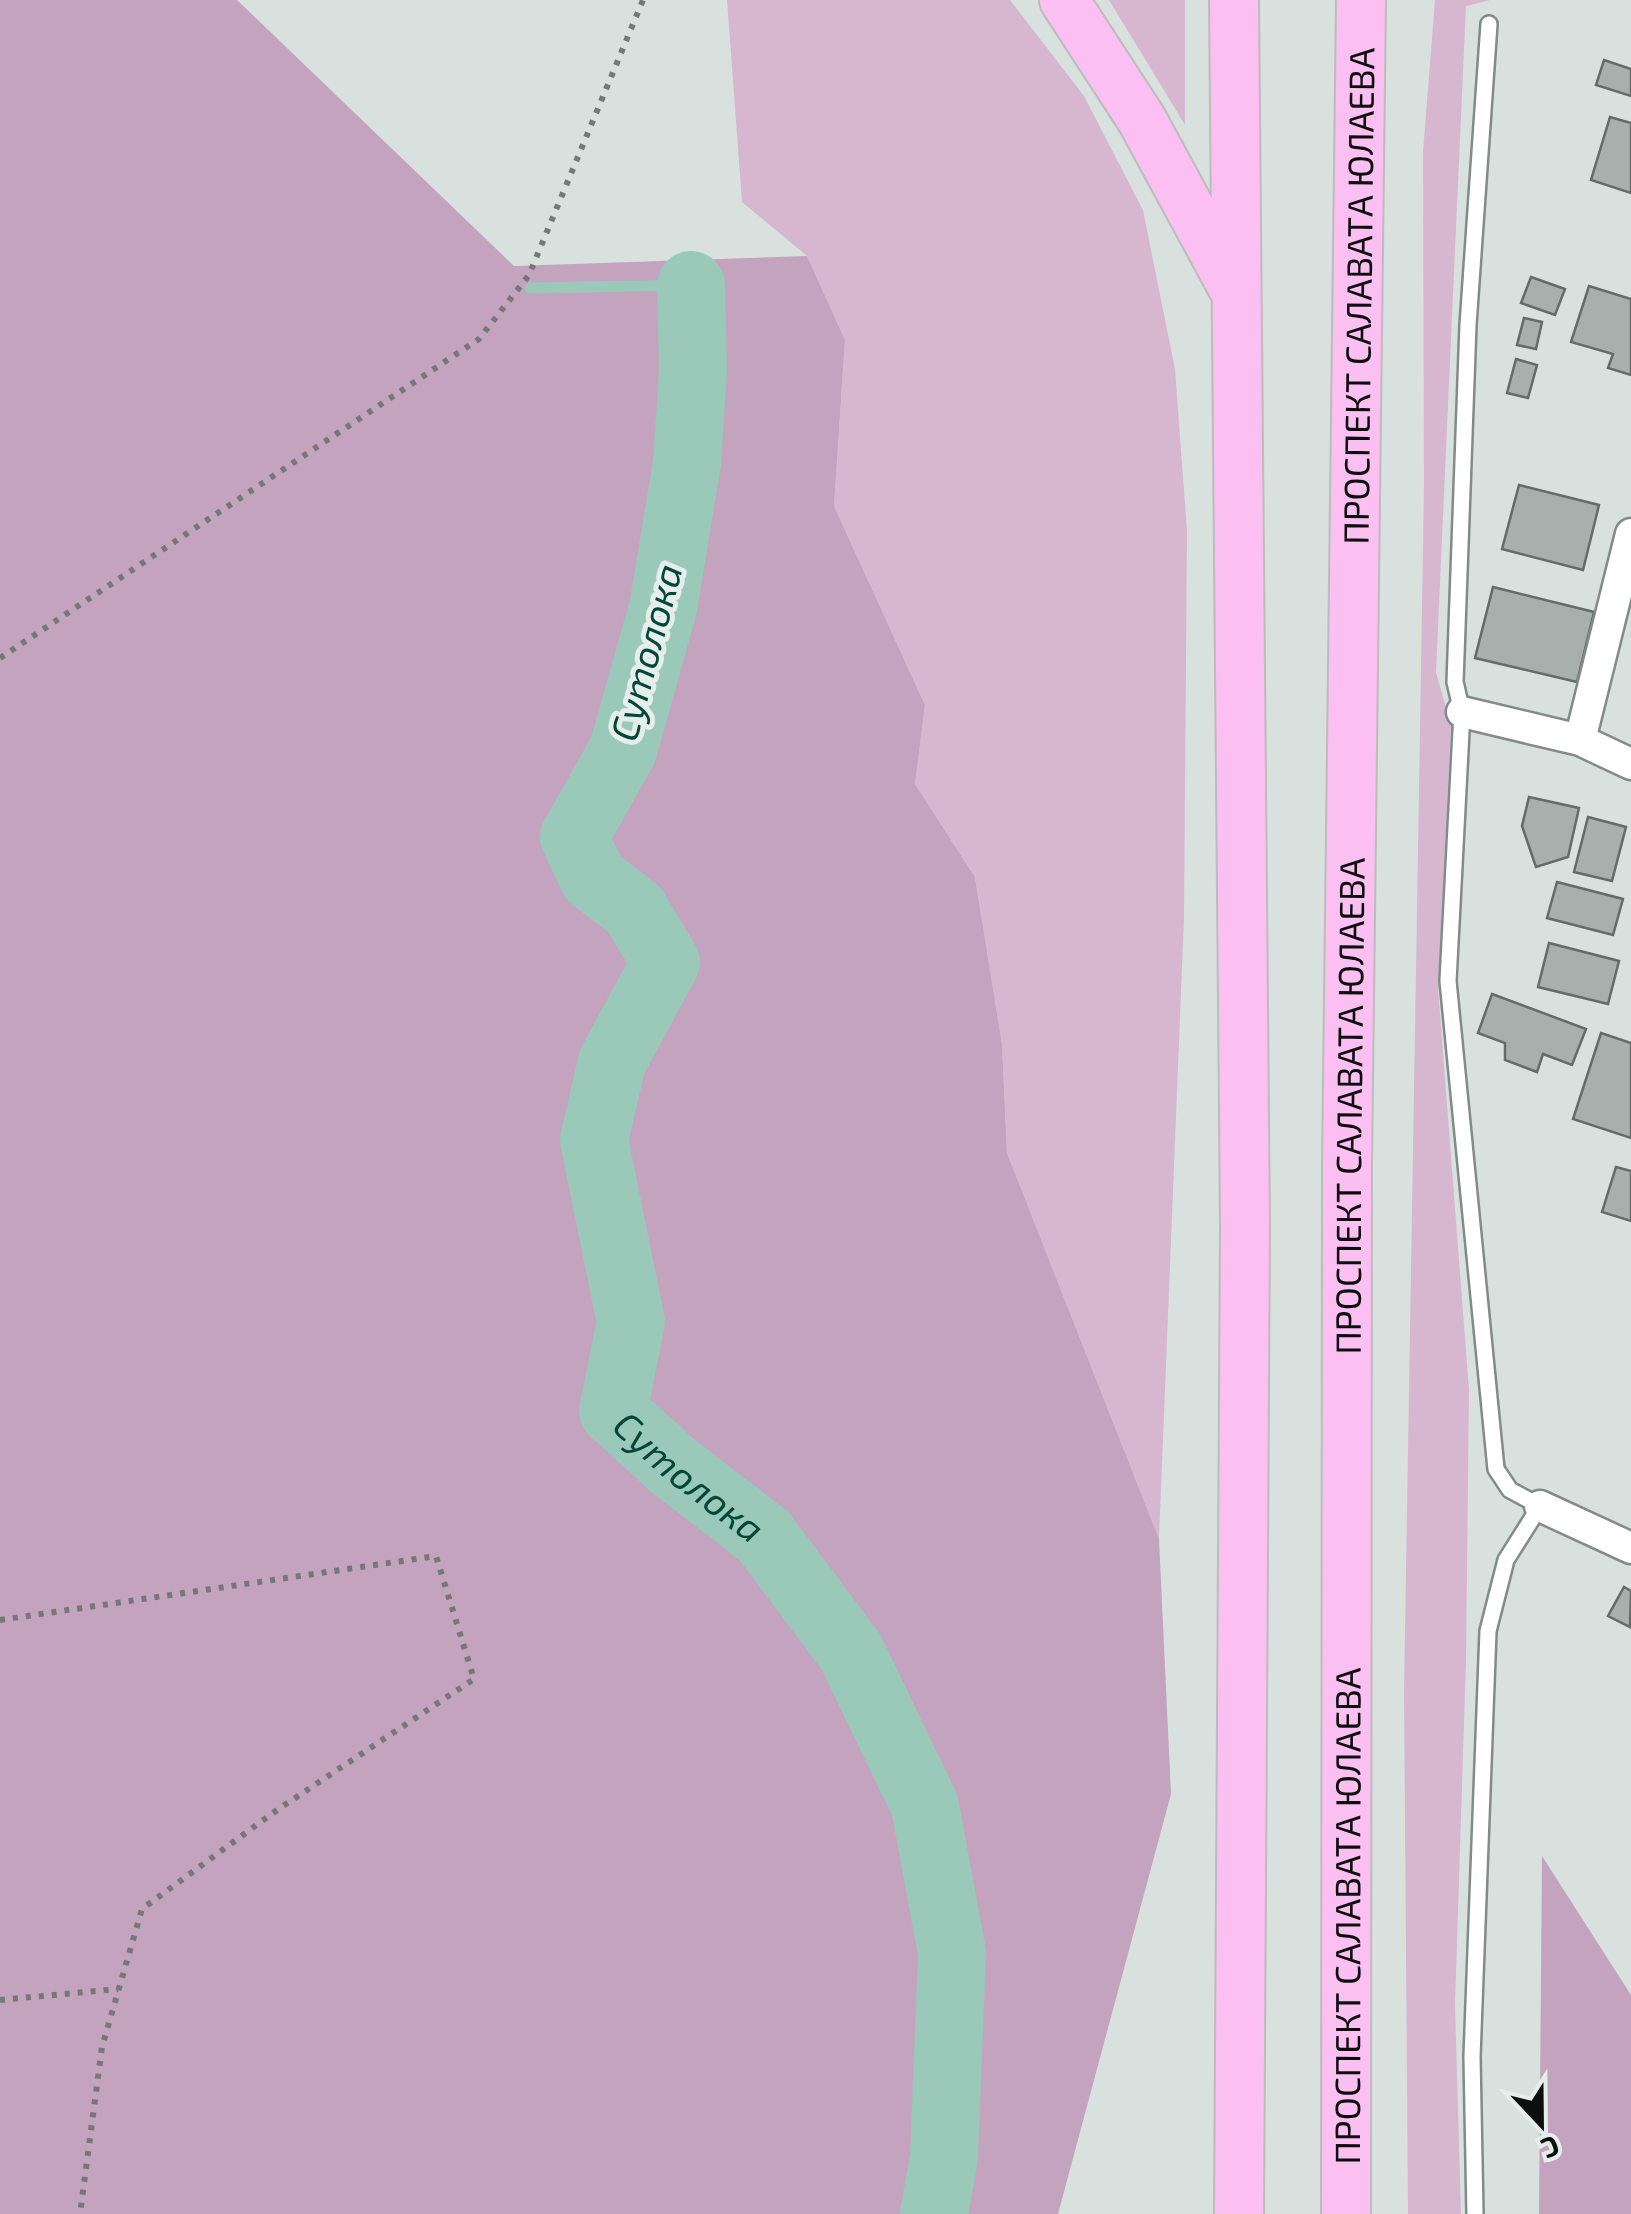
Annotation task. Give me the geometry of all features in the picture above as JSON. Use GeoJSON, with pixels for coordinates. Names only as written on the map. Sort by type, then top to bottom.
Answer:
{"type":"FeatureCollection","features":[{"type":"Feature","properties":{"kind":"main road"},"geometry":{"type":"LineString","coordinates":[[1064,0],[1142,120],[1235,292]]}},
{"type":"Feature","properties":{"kind":"main road"},"geometry":{"type":"LineString","coordinates":[[1234,0],[1245,1227],[1239,2214]]}},
{"type":"Feature","properties":{"kind":"main road","name":"ПРОСПЕКТ САЛАВАТА ЮЛАЕВА"},"geometry":{"type":"LineString","coordinates":[[1346,2214],[1348,1165],[1364,9]]}},
{"type":"Feature","properties":{"kind":"street"},"geometry":{"type":"LineString","coordinates":[[1580,740],[1631,534]]}},
{"type":"Feature","properties":{"kind":"street"},"geometry":{"type":"LineString","coordinates":[[1462,712],[1580,740],[1631,764]]}},
{"type":"Feature","properties":{"kind":"street"},"geometry":{"type":"LineString","coordinates":[[1540,1506],[1631,1548]]}},
{"type":"Feature","properties":{"kind":"lane"},"geometry":{"type":"LineString","coordinates":[[1476,2214],[1472,2057],[1488,1632],[1506,1560],[1540,1506],[1510,1490],[1496,1469],[1448,981],[1462,712],[1454,682],[1468,325],[1489,24]]}},
{"type":"Feature","properties":{"kind":"path"},"geometry":{"type":"LineString","coordinates":[[0,658],[479,339],[528,276],[643,0]]}},
{"type":"Feature","properties":{"kind":"path"},"geometry":{"type":"LineString","coordinates":[[0,1620],[436,1556],[474,1680],[276,1810],[142,1909],[102,2047],[80,2214]]}},
{"type":"Feature","properties":{"kind":"path"},"geometry":{"type":"LineString","coordinates":[[0,2000],[119,1988]]}},
{"type":"Feature","properties":{"kind":"shaded area"},"geometry":{"type":"Polygon","coordinates":[[[0,0],[237,0],[514,266],[807,256],[845,340],[834,506],[925,705],[915,784],[975,877],[1002,1044],[1007,1153],[1159,1539],[1171,1794],[1058,2214],[0,2214],[0,0]]]}},
{"type":"Feature","properties":{"kind":"shaded area"},"geometry":{"type":"Polygon","coordinates":[[[727,0],[1010,0],[1084,96],[1143,210],[1175,369],[1187,531],[1184,918],[1159,1539],[1007,1153],[1002,1044],[975,877],[915,784],[925,705],[834,506],[845,340],[807,256],[742,202],[727,0]]]}},
{"type":"Feature","properties":{"kind":"shaded area"},"geometry":{"type":"Polygon","coordinates":[[[1109,0],[1185,0],[1185,125],[1109,0]]]}},
{"type":"Feature","properties":{"kind":"shaded area"},"geometry":{"type":"Polygon","coordinates":[[[1435,0],[1490,0],[1466,6],[1436,672],[1451,726],[1438,987],[1469,1390],[1466,1661],[1455,2005],[1461,2214],[1408,2214],[1404,1691],[1424,487],[1423,152],[1435,0]]]}},
{"type":"Feature","properties":{"kind":"shaded area"},"geometry":{"type":"Polygon","coordinates":[[[1542,1856],[1631,1995],[1631,2214],[1539,2214],[1542,1856]]]}},
{"type":"Feature","properties":{"kind":"building"},"geometry":{"type":"Polygon","coordinates":[[[1604,60],[1631,69],[1631,96],[1596,85],[1604,60]]]}},
{"type":"Feature","properties":{"kind":"building"},"geometry":{"type":"Polygon","coordinates":[[[1610,117],[1631,123],[1631,193],[1591,180],[1610,117]]]}},
{"type":"Feature","properties":{"kind":"building"},"geometry":{"type":"Polygon","coordinates":[[[1531,277],[1565,289],[1555,315],[1521,303],[1531,277]]]}},
{"type":"Feature","properties":{"kind":"building"},"geometry":{"type":"Polygon","coordinates":[[[1589,286],[1631,299],[1631,375],[1608,368],[1613,354],[1571,342],[1589,286]]]}},
{"type":"Feature","properties":{"kind":"building"},"geometry":{"type":"Polygon","coordinates":[[[1524,318],[1542,322],[1536,349],[1517,345],[1524,318]]]}},
{"type":"Feature","properties":{"kind":"building"},"geometry":{"type":"Polygon","coordinates":[[[1516,359],[1537,365],[1528,398],[1507,393],[1516,359]]]}},
{"type":"Feature","properties":{"kind":"building"},"geometry":{"type":"Polygon","coordinates":[[[1519,485],[1599,505],[1583,570],[1502,549],[1519,485]]]}},
{"type":"Feature","properties":{"kind":"building"},"geometry":{"type":"Polygon","coordinates":[[[1493,587],[1594,612],[1577,682],[1475,658],[1493,587]]]}},
{"type":"Feature","properties":{"kind":"building"},"geometry":{"type":"Polygon","coordinates":[[[1529,797],[1579,808],[1568,857],[1536,867],[1522,826],[1529,797]]]}},
{"type":"Feature","properties":{"kind":"building"},"geometry":{"type":"Polygon","coordinates":[[[1588,817],[1626,827],[1612,881],[1574,872],[1588,817]]]}},
{"type":"Feature","properties":{"kind":"building"},"geometry":{"type":"Polygon","coordinates":[[[1557,882],[1623,899],[1613,935],[1547,918],[1557,882]]]}},
{"type":"Feature","properties":{"kind":"building"},"geometry":{"type":"Polygon","coordinates":[[[1549,943],[1619,961],[1608,1004],[1538,987],[1549,943]]]}},
{"type":"Feature","properties":{"kind":"building"},"geometry":{"type":"Polygon","coordinates":[[[1492,994],[1586,1029],[1572,1065],[1543,1054],[1537,1072],[1505,1060],[1505,1043],[1478,1033],[1492,994]]]}},
{"type":"Feature","properties":{"kind":"building"},"geometry":{"type":"Polygon","coordinates":[[[1601,1033],[1631,1043],[1631,1138],[1573,1119],[1601,1033]]]}},
{"type":"Feature","properties":{"kind":"building"},"geometry":{"type":"Polygon","coordinates":[[[1616,1167],[1631,1171],[1631,1221],[1602,1212],[1616,1167]]]}},
{"type":"Feature","properties":{"kind":"building"},"geometry":{"type":"Polygon","coordinates":[[[1624,1587],[1631,1591],[1630,1627],[1608,1616],[1624,1587]]]}},
{"type":"Feature","properties":{"kind":"waterway"},"geometry":{"type":"LineString","coordinates":[[530,288],[691,285]]}},
{"type":"Feature","properties":{"kind":"waterway","name":"Сутолока"},"geometry":{"type":"LineString","coordinates":[[691,285],[693,371],[687,463],[663,608],[623,750],[574,837],[593,878],[634,909],[666,962],[612,1062],[594,1140],[631,1322],[613,1411],[672,1465],[764,1536],[851,1652],[925,1806],[952,1953],[944,2157],[934,2214]]}}]}
